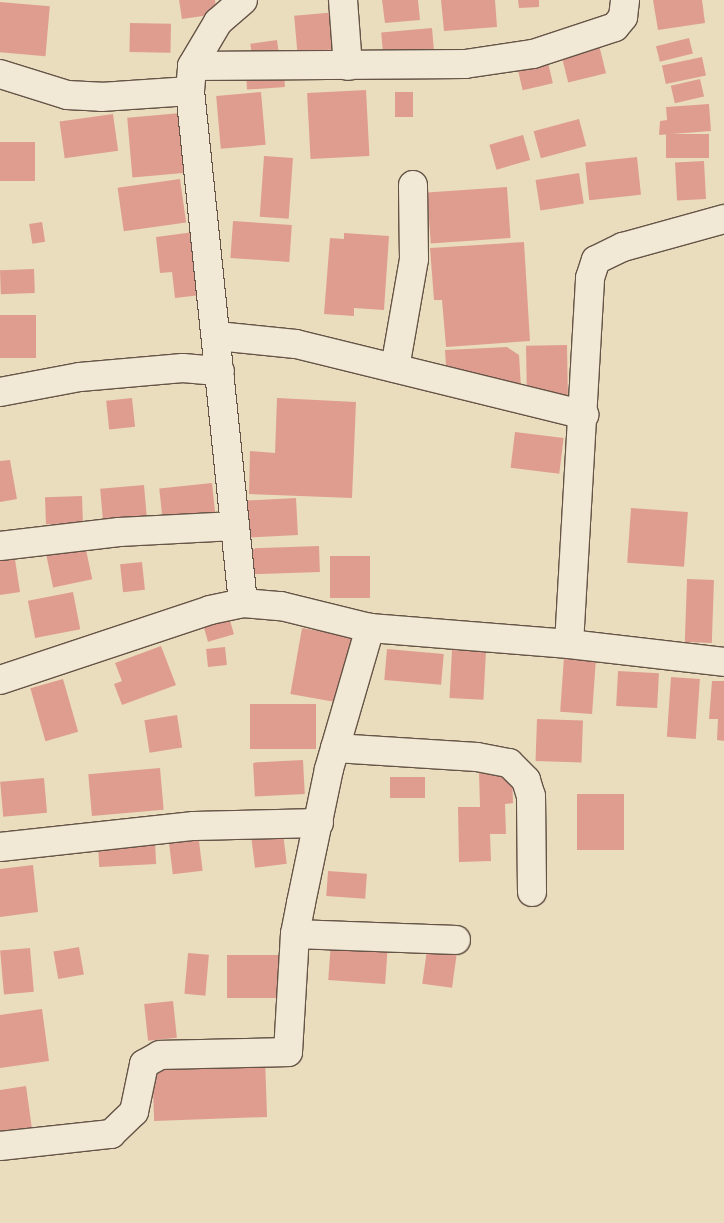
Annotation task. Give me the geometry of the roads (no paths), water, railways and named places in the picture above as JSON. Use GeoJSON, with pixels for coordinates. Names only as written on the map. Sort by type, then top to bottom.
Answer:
{"type":"FeatureCollection","features":[{"type":"Feature","properties":{"kind":"street"},"geometry":{"type":"LineString","coordinates":[[243,0],[218,22],[191,78],[243,603]]}},
{"type":"Feature","properties":{"kind":"street"},"geometry":{"type":"LineString","coordinates":[[344,0],[348,66]]}},
{"type":"Feature","properties":{"kind":"street"},"geometry":{"type":"LineString","coordinates":[[0,74],[67,95],[100,98],[191,78],[348,66],[464,64],[533,54],[599,34],[615,26],[623,17],[625,0]]}},
{"type":"Feature","properties":{"kind":"street"},"geometry":{"type":"LineString","coordinates":[[395,368],[414,259],[412,185]]}},
{"type":"Feature","properties":{"kind":"street"},"geometry":{"type":"LineString","coordinates":[[569,644],[584,415],[590,278],[596,260],[623,247],[724,219]]}},
{"type":"Feature","properties":{"kind":"street"},"geometry":{"type":"LineString","coordinates":[[217,336],[296,344],[584,415]]}},
{"type":"Feature","properties":{"kind":"street"},"geometry":{"type":"LineString","coordinates":[[0,392],[80,378],[174,368],[220,371]]}},
{"type":"Feature","properties":{"kind":"street"},"geometry":{"type":"LineString","coordinates":[[0,546],[119,532],[235,526]]}},
{"type":"Feature","properties":{"kind":"street"},"geometry":{"type":"LineString","coordinates":[[0,680],[210,610],[243,603],[281,606],[370,628],[569,644],[724,662]]}},
{"type":"Feature","properties":{"kind":"street"},"geometry":{"type":"LineString","coordinates":[[0,1146],[111,1134],[134,1112],[144,1064],[160,1055],[288,1052],[295,934],[335,748],[370,628]]}},
{"type":"Feature","properties":{"kind":"street"},"geometry":{"type":"LineString","coordinates":[[335,748],[477,757],[509,763],[526,780],[531,796],[532,892]]}},
{"type":"Feature","properties":{"kind":"street"},"geometry":{"type":"LineString","coordinates":[[0,847],[194,826],[319,824]]}},
{"type":"Feature","properties":{"kind":"street"},"geometry":{"type":"LineString","coordinates":[[295,934],[456,940]]}}]}
